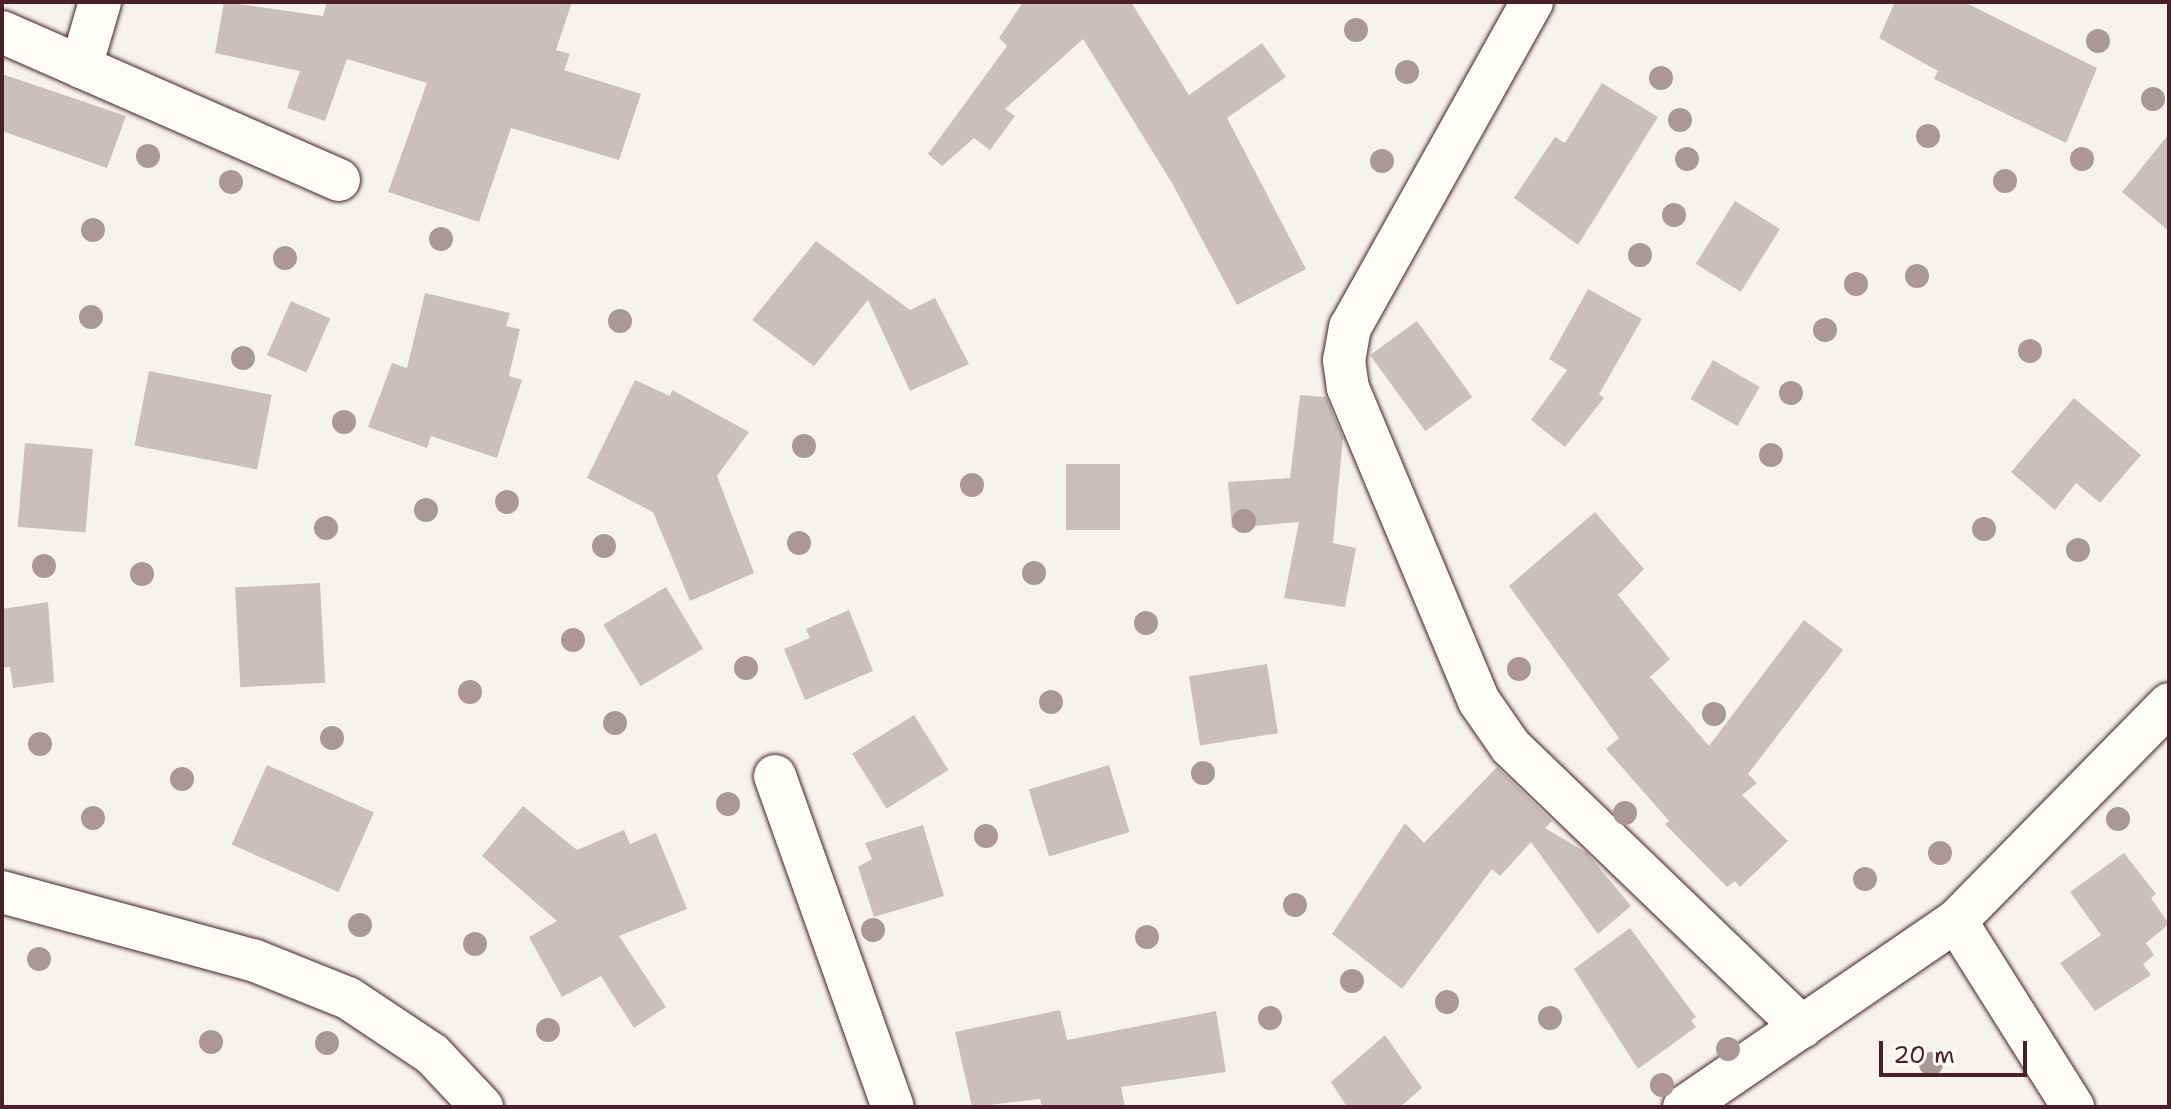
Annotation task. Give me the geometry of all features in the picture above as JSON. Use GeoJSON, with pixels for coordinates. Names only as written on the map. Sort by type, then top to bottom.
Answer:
{"type":"FeatureCollection","features":[{"type":"Feature","properties":{"kind":"street"},"geometry":{"type":"LineString","coordinates":[[81,67],[100,2]]}},
{"type":"Feature","properties":{"kind":"street"},"geometry":{"type":"LineString","coordinates":[[1532,2],[1350,327],[1344,360],[1348,388],[1479,701],[1511,747],[1802,1027]]}},
{"type":"Feature","properties":{"kind":"street"},"geometry":{"type":"LineString","coordinates":[[2,32],[339,180]]}},
{"type":"Feature","properties":{"kind":"street"},"geometry":{"type":"LineString","coordinates":[[1684,1107],[1956,921],[2169,704]]}},
{"type":"Feature","properties":{"kind":"street"},"geometry":{"type":"LineString","coordinates":[[775,776],[893,1107]]}},
{"type":"Feature","properties":{"kind":"street"},"geometry":{"type":"LineString","coordinates":[[2,892],[253,960],[348,998],[432,1054],[482,1107]]}},
{"type":"Feature","properties":{"kind":"street"},"geometry":{"type":"LineString","coordinates":[[1956,921],[2073,1107]]}},
{"type":"Feature","properties":{"kind":"building"},"geometry":{"type":"Polygon","coordinates":[[[224,2],[323,16],[327,2],[572,2],[556,50],[570,54],[564,70],[641,94],[619,160],[511,128],[479,222],[388,192],[427,83],[347,59],[325,121],[287,108],[300,71],[215,53],[224,2]]]}},
{"type":"Feature","properties":{"kind":"building"},"geometry":{"type":"Polygon","coordinates":[[[1023,2],[1131,2],[1189,95],[1262,43],[1286,77],[1227,118],[1306,269],[1237,305],[1172,183],[1083,39],[1005,109],[1015,116],[990,150],[974,138],[942,166],[928,154],[1007,46],[999,38],[1023,2]]]}},
{"type":"Feature","properties":{"kind":"building"},"geometry":{"type":"Polygon","coordinates":[[[1895,2],[1964,2],[2097,68],[2066,143],[1934,79],[1938,71],[1879,38],[1895,2]]]}},
{"type":"Feature","properties":{"kind":"building"},"geometry":{"type":"Polygon","coordinates":[[[2,74],[126,116],[107,168],[2,131],[2,74]]]}},
{"type":"Feature","properties":{"kind":"building"},"geometry":{"type":"Polygon","coordinates":[[[1602,83],[1658,117],[1578,245],[1514,198],[1555,137],[1565,143],[1602,83]]]}},
{"type":"Feature","properties":{"kind":"building"},"geometry":{"type":"Polygon","coordinates":[[[2169,134],[2169,231],[2122,192],[2169,134]]]}},
{"type":"Feature","properties":{"kind":"building"},"geometry":{"type":"Polygon","coordinates":[[[1735,201],[1780,229],[1741,292],[1696,264],[1735,201]]]}},
{"type":"Feature","properties":{"kind":"building"},"geometry":{"type":"Polygon","coordinates":[[[816,241],[910,310],[935,298],[969,364],[910,391],[868,300],[814,366],[752,320],[816,241]]]}},
{"type":"Feature","properties":{"kind":"building"},"geometry":{"type":"Polygon","coordinates":[[[1588,289],[1642,319],[1599,394],[1604,398],[1565,447],[1531,420],[1567,370],[1549,359],[1588,289]]]}},
{"type":"Feature","properties":{"kind":"building"},"geometry":{"type":"Polygon","coordinates":[[[425,293],[510,313],[506,326],[520,329],[509,376],[522,380],[497,458],[431,436],[427,448],[368,427],[392,363],[407,368],[425,293]]]}},
{"type":"Feature","properties":{"kind":"building"},"geometry":{"type":"Polygon","coordinates":[[[291,301],[330,318],[306,372],[267,355],[291,301]]]}},
{"type":"Feature","properties":{"kind":"building"},"geometry":{"type":"Polygon","coordinates":[[[1417,321],[1472,397],[1425,431],[1370,355],[1417,321]]]}},
{"type":"Feature","properties":{"kind":"building"},"geometry":{"type":"Polygon","coordinates":[[[1713,360],[1760,387],[1737,426],[1690,399],[1713,360]]]}},
{"type":"Feature","properties":{"kind":"building"},"geometry":{"type":"Polygon","coordinates":[[[149,371],[272,395],[257,469],[134,446],[149,371]]]}},
{"type":"Feature","properties":{"kind":"building"},"geometry":{"type":"Polygon","coordinates":[[[635,380],[670,396],[672,390],[749,432],[717,476],[754,573],[690,601],[653,512],[587,478],[635,380]]]}},
{"type":"Feature","properties":{"kind":"building"},"geometry":{"type":"Polygon","coordinates":[[[1300,395],[1326,397],[1343,438],[1333,543],[1356,548],[1345,607],[1284,598],[1299,522],[1232,528],[1228,482],[1290,478],[1300,395]]]}},
{"type":"Feature","properties":{"kind":"building"},"geometry":{"type":"Polygon","coordinates":[[[2074,398],[2141,455],[2100,503],[2076,483],[2055,510],[2011,472],[2074,398]]]}},
{"type":"Feature","properties":{"kind":"building"},"geometry":{"type":"Polygon","coordinates":[[[25,443],[93,449],[85,533],[18,527],[25,443]]]}},
{"type":"Feature","properties":{"kind":"building"},"geometry":{"type":"Polygon","coordinates":[[[1066,464],[1120,464],[1120,530],[1066,530],[1066,464]]]}},
{"type":"Feature","properties":{"kind":"building"},"geometry":{"type":"Polygon","coordinates":[[[1595,512],[1644,569],[1618,595],[1670,659],[1650,677],[1709,746],[1804,620],[1843,650],[1748,774],[1757,783],[1742,795],[1788,841],[1740,887],[1735,881],[1727,887],[1665,824],[1669,821],[1606,749],[1619,738],[1509,586],[1595,512]]]}},
{"type":"Feature","properties":{"kind":"building"},"geometry":{"type":"Polygon","coordinates":[[[320,583],[325,683],[240,687],[235,587],[320,583]]]}},
{"type":"Feature","properties":{"kind":"building"},"geometry":{"type":"Polygon","coordinates":[[[666,587],[703,649],[641,686],[603,625],[666,587]]]}},
{"type":"Feature","properties":{"kind":"building"},"geometry":{"type":"Polygon","coordinates":[[[48,602],[54,682],[13,688],[10,667],[2,668],[2,609],[48,602]]]}},
{"type":"Feature","properties":{"kind":"building"},"geometry":{"type":"Polygon","coordinates":[[[849,610],[873,671],[805,700],[784,649],[810,638],[806,629],[849,610]]]}},
{"type":"Feature","properties":{"kind":"building"},"geometry":{"type":"Polygon","coordinates":[[[1267,664],[1278,733],[1200,745],[1189,676],[1267,664]]]}},
{"type":"Feature","properties":{"kind":"building"},"geometry":{"type":"Polygon","coordinates":[[[914,715],[948,770],[887,809],[852,754],[914,715]]]}},
{"type":"Feature","properties":{"kind":"building"},"geometry":{"type":"Polygon","coordinates":[[[267,765],[374,813],[338,892],[232,844],[267,765]]]}},
{"type":"Feature","properties":{"kind":"building"},"geometry":{"type":"Polygon","coordinates":[[[1109,765],[1129,832],[1049,857],[1029,790],[1109,765]]]}},
{"type":"Feature","properties":{"kind":"building"},"geometry":{"type":"Polygon","coordinates":[[[1497,767],[1552,821],[1545,828],[1587,853],[1631,906],[1598,934],[1531,842],[1500,876],[1492,869],[1402,989],[1332,934],[1405,823],[1424,843],[1497,767]]]}},
{"type":"Feature","properties":{"kind":"building"},"geometry":{"type":"Polygon","coordinates":[[[523,806],[577,850],[624,830],[630,844],[656,833],[687,909],[619,936],[666,1007],[634,1028],[601,976],[562,997],[529,937],[557,921],[482,856],[523,806]]]}},
{"type":"Feature","properties":{"kind":"building"},"geometry":{"type":"Polygon","coordinates":[[[923,825],[944,896],[874,917],[858,867],[872,859],[865,843],[923,825]]]}},
{"type":"Feature","properties":{"kind":"building"},"geometry":{"type":"Polygon","coordinates":[[[2124,853],[2156,894],[2151,898],[2169,924],[2146,943],[2154,955],[2143,964],[2151,975],[2095,1011],[2060,963],[2101,935],[2070,892],[2124,853]]]}},
{"type":"Feature","properties":{"kind":"building"},"geometry":{"type":"Polygon","coordinates":[[[1630,928],[1696,1017],[1691,1020],[1696,1027],[1638,1069],[1574,969],[1630,928]]]}},
{"type":"Feature","properties":{"kind":"building"},"geometry":{"type":"Polygon","coordinates":[[[1060,1010],[1067,1040],[1216,1011],[1226,1072],[1121,1087],[1125,1107],[1042,1107],[1040,1099],[972,1107],[955,1032],[1060,1010]]]}},
{"type":"Feature","properties":{"kind":"building"},"geometry":{"type":"Polygon","coordinates":[[[1385,1035],[1422,1088],[1400,1107],[1347,1107],[1331,1082],[1385,1035]]]}}]}
